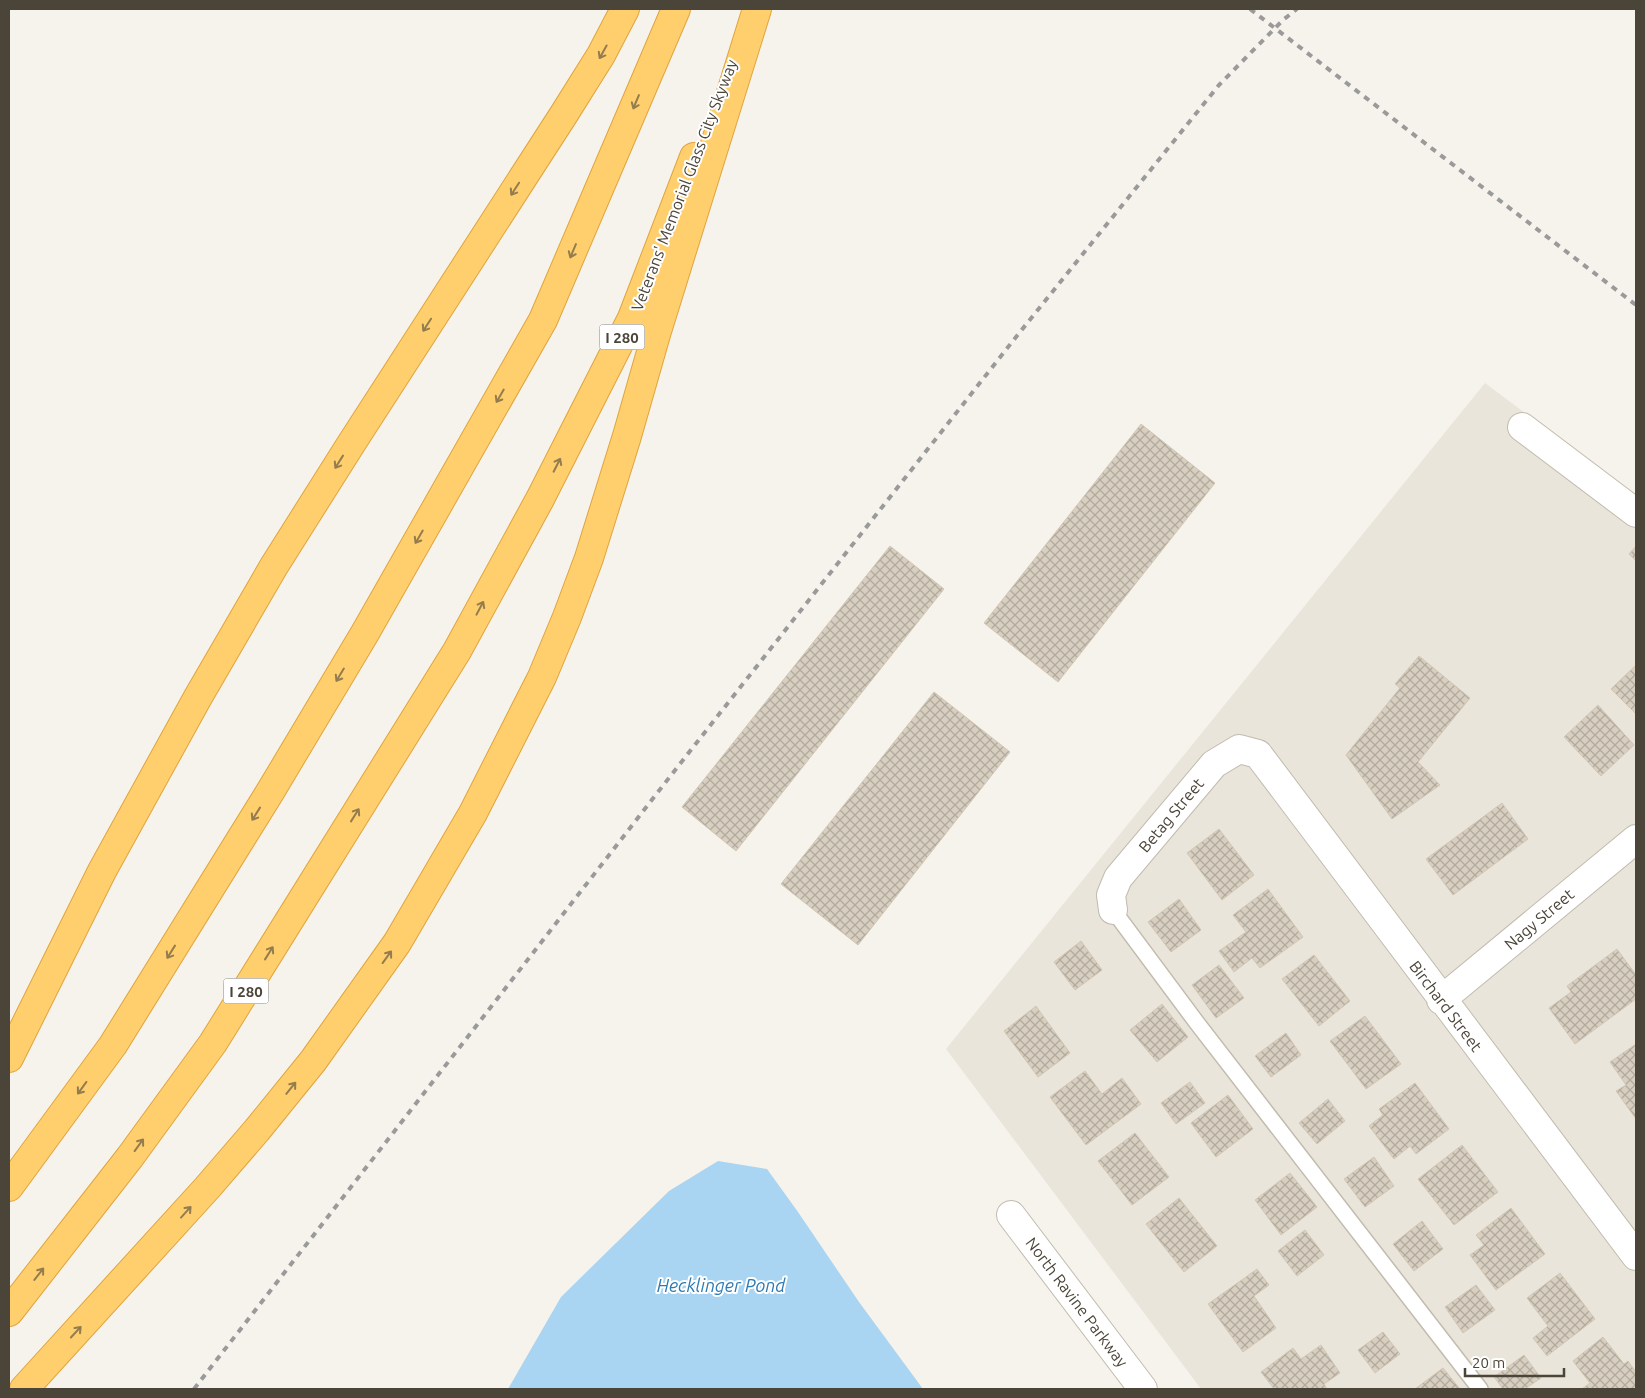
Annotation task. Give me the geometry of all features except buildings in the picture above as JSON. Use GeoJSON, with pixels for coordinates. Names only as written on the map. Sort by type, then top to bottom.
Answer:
{"type":"FeatureCollection","features":[{"type":"Feature","properties":{"kind":"highway"},"geometry":{"type":"LineString","coordinates":[[9,1058],[102,871],[189,713],[274,566],[350,444],[570,106],[601,55],[625,9]]}},
{"type":"Feature","properties":{"kind":"highway"},"geometry":{"type":"LineString","coordinates":[[9,1187],[113,1044],[270,792],[365,633],[544,320],[676,9]]}},
{"type":"Feature","properties":{"kind":"highway"},"geometry":{"type":"LineString","coordinates":[[24,1389],[207,1188],[313,1061],[398,943],[442,869],[507,748],[542,677],[589,558],[625,445],[657,331],[756,9]]}},
{"type":"Feature","properties":{"kind":"highway","name":"Veterans' Memorial Glass City Skyway"},"geometry":{"type":"LineString","coordinates":[[9,1312],[130,1157],[213,1043],[457,651],[540,499],[632,318],[700,139],[756,9]]}},
{"type":"Feature","properties":{"kind":"street"},"geometry":{"type":"LineString","coordinates":[[1522,427],[1636,514]]}},
{"type":"Feature","properties":{"kind":"street","name":"Betag Street"},"geometry":{"type":"LineString","coordinates":[[1113,910],[1111,895],[1118,878],[1214,764],[1239,748],[1258,754]]}},
{"type":"Feature","properties":{"kind":"street","name":"Birchard Street"},"geometry":{"type":"LineString","coordinates":[[1258,754],[1636,1256]]}},
{"type":"Feature","properties":{"kind":"street","name":"Nagy Street"},"geometry":{"type":"LineString","coordinates":[[1442,1000],[1636,839]]}},
{"type":"Feature","properties":{"kind":"street","name":"North Ravine Parkway"},"geometry":{"type":"LineString","coordinates":[[1011,1215],[1143,1389]]}},
{"type":"Feature","properties":{"kind":"lane"},"geometry":{"type":"LineString","coordinates":[[1113,910],[1203,1031],[1480,1389]]}},
{"type":"Feature","properties":{"kind":"shaded area"},"geometry":{"type":"Polygon","coordinates":[[[1485,383],[1636,496],[1636,1389],[1201,1389],[946,1049],[1485,383]]]}},
{"type":"Feature","properties":{"kind":"water","name":"Hecklinger Pond"},"geometry":{"type":"Polygon","coordinates":[[[718,1161],[767,1169],[859,1302],[923,1389],[508,1389],[561,1297],[669,1191],[718,1161]]]}},
{"type":"Feature","properties":{"kind":"railway"},"geometry":{"type":"LineString","coordinates":[[1250,9],[1636,305]]}},
{"type":"Feature","properties":{"kind":"railway"},"geometry":{"type":"LineString","coordinates":[[194,1389],[672,774],[1016,337],[1219,85],[1283,20],[1297,9]]}}]}
